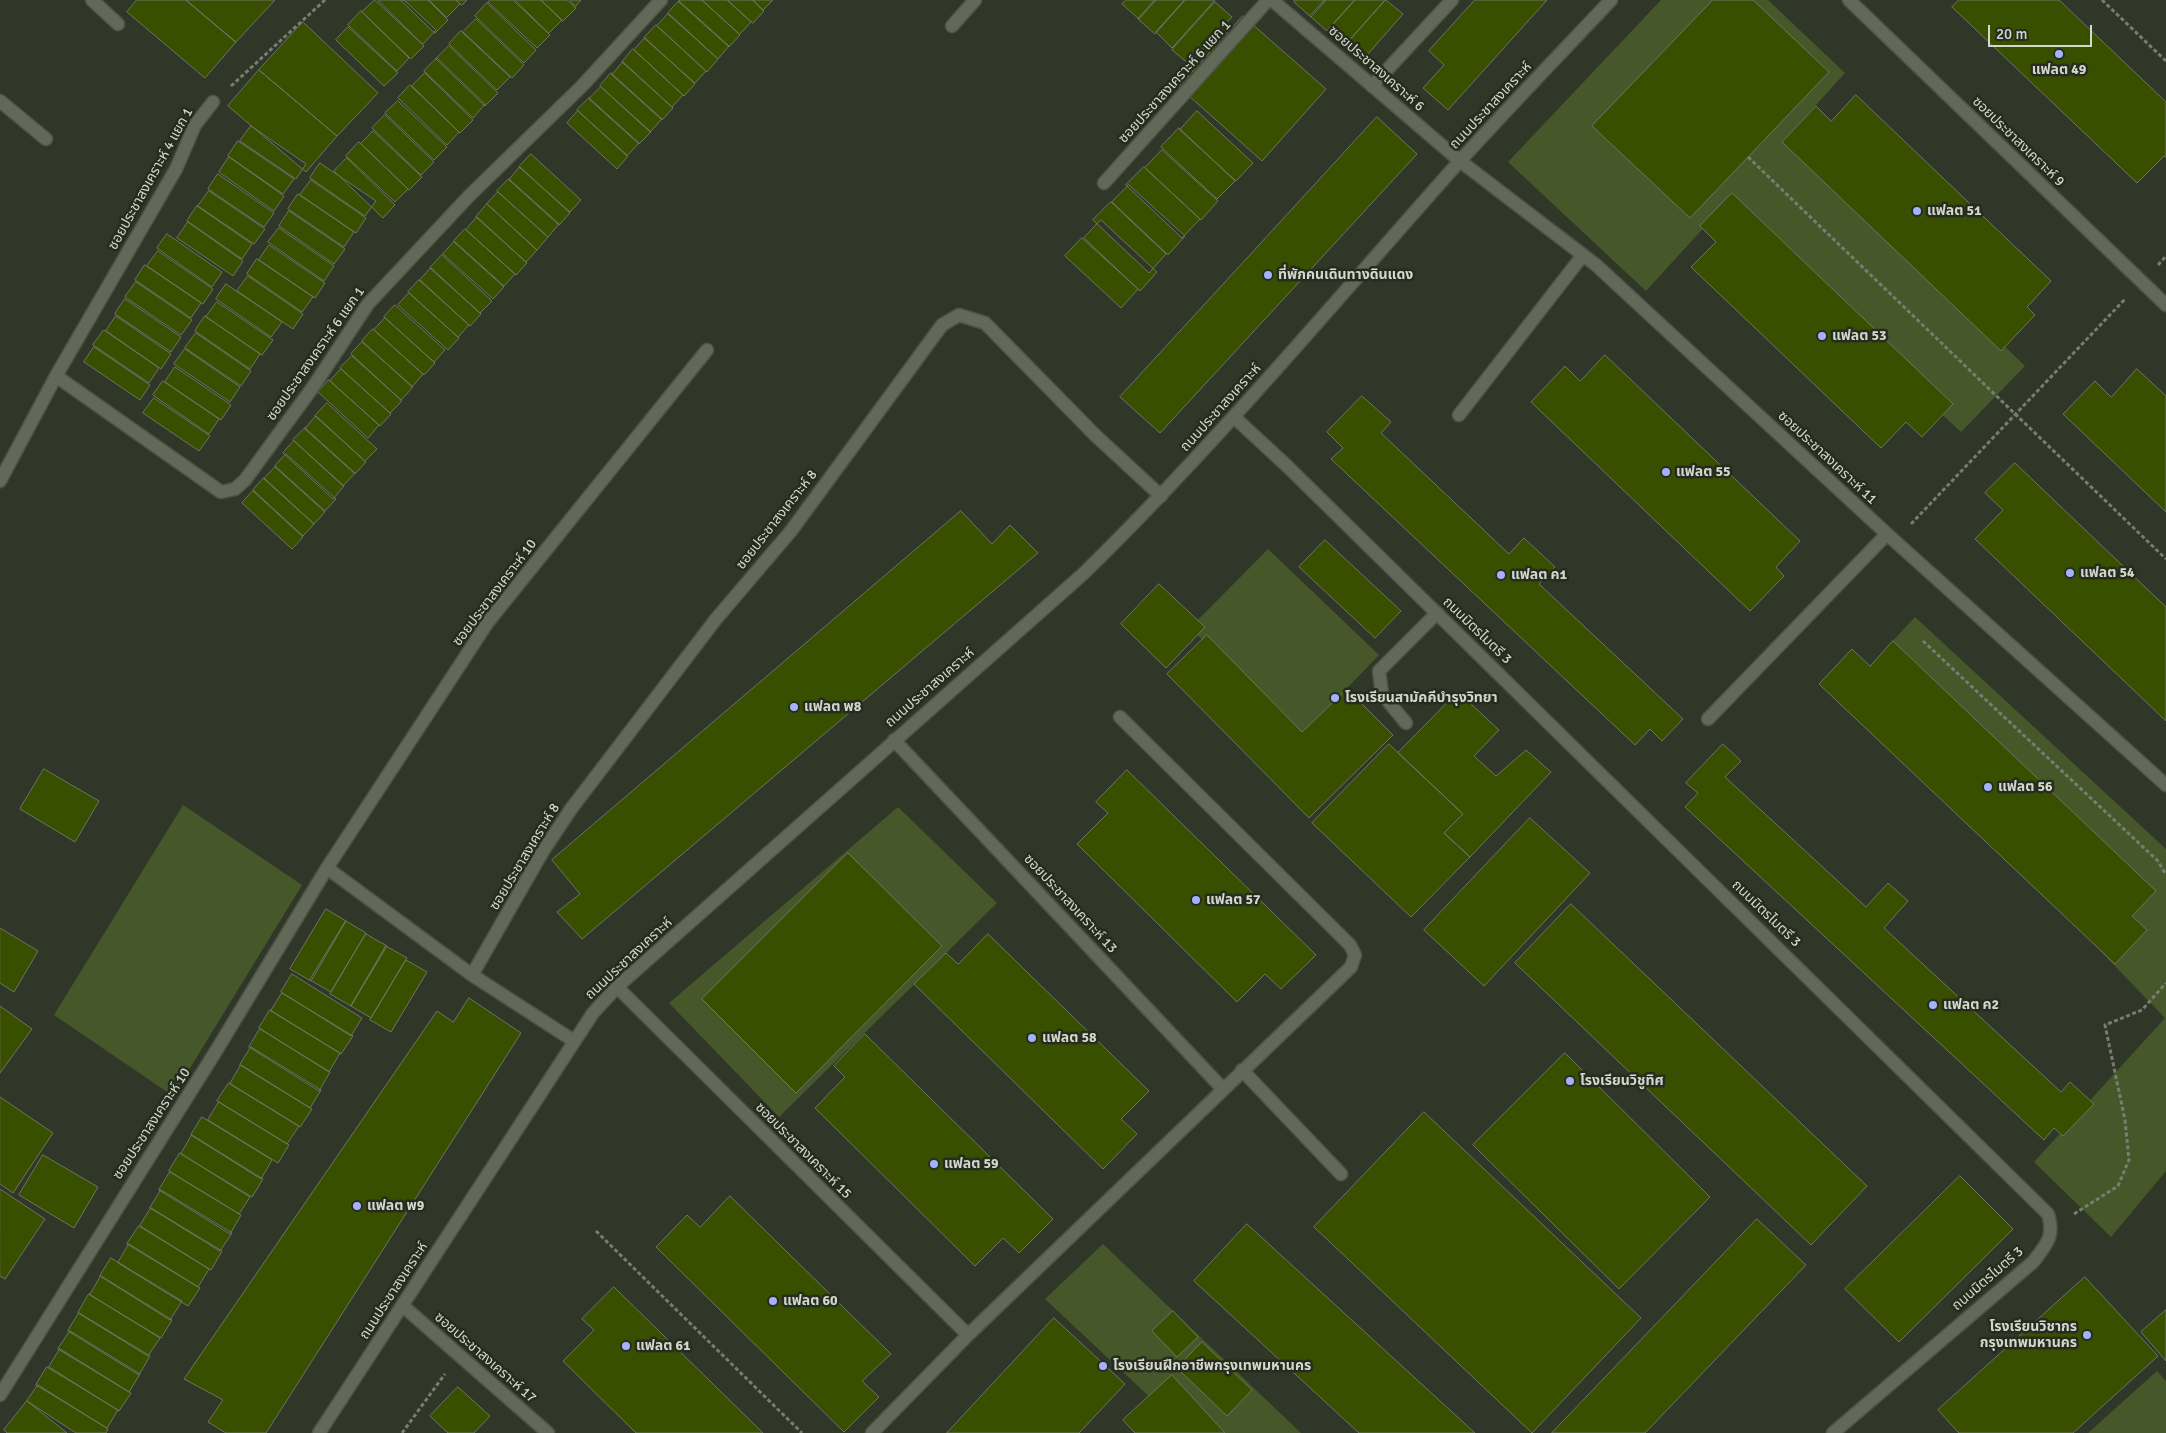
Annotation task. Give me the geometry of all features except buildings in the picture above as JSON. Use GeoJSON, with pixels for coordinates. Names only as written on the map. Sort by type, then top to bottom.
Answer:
{"type":"FeatureCollection","features":[{"type":"Feature","properties":{"kind":"street"},"geometry":{"type":"LineString","coordinates":[[92,0],[118,24]]}},
{"type":"Feature","properties":{"kind":"street","name":"ซอยประชาสงเคราะห์ 6 แยก 1"},"geometry":{"type":"LineString","coordinates":[[56,376],[221,492],[235,490],[245,480],[313,386],[368,304],[470,196],[582,86],[661,0]]}},
{"type":"Feature","properties":{"kind":"street"},"geometry":{"type":"LineString","coordinates":[[952,26],[975,0]]}},
{"type":"Feature","properties":{"kind":"street","name":"ซอยประชาสงเคราะห์ 6 แยก 1"},"geometry":{"type":"LineString","coordinates":[[1104,183],[1268,0]]}},
{"type":"Feature","properties":{"kind":"street","name":"ซอยประชาสงเคราะห์ 6"},"geometry":{"type":"LineString","coordinates":[[1272,0],[1460,161]]}},
{"type":"Feature","properties":{"kind":"street"},"geometry":{"type":"LineString","coordinates":[[1372,86],[1452,0]]}},
{"type":"Feature","properties":{"kind":"street","name":"ถนนประชาสงเคราะห์"},"geometry":{"type":"LineString","coordinates":[[319,1433],[593,1013],[617,987],[1083,574],[1161,496],[1234,417],[1460,161],[1611,0]]}},
{"type":"Feature","properties":{"kind":"street","name":"ซอยประชาสงเคราะห์ 9"},"geometry":{"type":"LineString","coordinates":[[1849,0],[2166,305]]}},
{"type":"Feature","properties":{"kind":"street"},"geometry":{"type":"LineString","coordinates":[[0,101],[46,138]]}},
{"type":"Feature","properties":{"kind":"street","name":"ซอยประชาสงเคราะห์ 4 แยก 1"},"geometry":{"type":"LineString","coordinates":[[0,480],[56,376],[176,169],[196,125],[213,102]]}},
{"type":"Feature","properties":{"kind":"street","name":"ซอยประชาสงเคราะห์ 11"},"geometry":{"type":"LineString","coordinates":[[1460,161],[1583,255],[1891,538],[2166,785]]}},
{"type":"Feature","properties":{"kind":"street"},"geometry":{"type":"LineString","coordinates":[[1459,415],[1583,255]]}},
{"type":"Feature","properties":{"kind":"street","name":"ซอยประชาสงเคราะห์ 8"},"geometry":{"type":"LineString","coordinates":[[472,976],[543,851],[571,808],[716,619],[791,531],[942,325],[959,315],[985,323],[1095,435],[1161,496]]}},
{"type":"Feature","properties":{"kind":"street","name":"ซอยประชาสงเคราะห์ 10"},"geometry":{"type":"LineString","coordinates":[[0,1395],[221,1043],[327,868],[488,622],[706,350]]}},
{"type":"Feature","properties":{"kind":"street","name":"ถนนมิตรไมตรี 3"},"geometry":{"type":"LineString","coordinates":[[1234,417],[2030,1193],[2048,1214],[2052,1227],[2048,1243],[2033,1262],[1833,1433]]}},
{"type":"Feature","properties":{"kind":"street"},"geometry":{"type":"LineString","coordinates":[[1708,719],[1891,538]]}},
{"type":"Feature","properties":{"kind":"street"},"geometry":{"type":"LineString","coordinates":[[1406,723],[1382,694],[1379,672],[1396,651],[1437,613]]}},
{"type":"Feature","properties":{"kind":"street"},"geometry":{"type":"LineString","coordinates":[[872,1433],[968,1335],[1351,967],[1355,955],[1350,945],[1120,717]]}},
{"type":"Feature","properties":{"kind":"street","name":"ซอยประชาสงเคราะห์ 13"},"geometry":{"type":"LineString","coordinates":[[894,740],[1224,1089]]}},
{"type":"Feature","properties":{"kind":"street"},"geometry":{"type":"LineString","coordinates":[[327,868],[472,976],[574,1041]]}},
{"type":"Feature","properties":{"kind":"street","name":"ซอยประชาสงเคราะห์ 15"},"geometry":{"type":"LineString","coordinates":[[617,987],[968,1335]]}},
{"type":"Feature","properties":{"kind":"street"},"geometry":{"type":"LineString","coordinates":[[1242,1070],[1341,1174]]}},
{"type":"Feature","properties":{"kind":"street","name":"ซอยประชาสงเคราะห์ 17"},"geometry":{"type":"LineString","coordinates":[[403,1306],[548,1433]]}},
{"type":"Feature","properties":{"kind":"path","name":"ซอยประชาสงเคราะห์ 4 แยก 1"},"geometry":{"type":"LineString","coordinates":[[213,102],[325,0]]}},
{"type":"Feature","properties":{"kind":"path"},"geometry":{"type":"LineString","coordinates":[[2102,0],[2166,61]]}},
{"type":"Feature","properties":{"kind":"path"},"geometry":{"type":"LineString","coordinates":[[1748,157],[2166,560]]}},
{"type":"Feature","properties":{"kind":"path"},"geometry":{"type":"LineString","coordinates":[[1891,538],[2015,414],[2166,256]]}},
{"type":"Feature","properties":{"kind":"path"},"geometry":{"type":"LineString","coordinates":[[1923,641],[2158,861],[2166,874]]}},
{"type":"Feature","properties":{"kind":"path"},"geometry":{"type":"LineString","coordinates":[[2052,1227],[2118,1186],[2129,1160],[2125,1120],[2104,1025],[2142,1010],[2166,983]]}},
{"type":"Feature","properties":{"kind":"path"},"geometry":{"type":"LineString","coordinates":[[596,1231],[802,1433]]}},
{"type":"Feature","properties":{"kind":"path"},"geometry":{"type":"LineString","coordinates":[[402,1433],[458,1355]]}},
{"type":"Feature","properties":{"kind":"green space"},"geometry":{"type":"Polygon","coordinates":[[[1661,0],[1768,0],[1845,73],[1788,136],[2025,366],[1961,432],[1720,210],[1646,291],[1508,162],[1661,0]]]}},
{"type":"Feature","properties":{"kind":"green space"},"geometry":{"type":"Polygon","coordinates":[[[1268,549],[1379,655],[1302,735],[1190,628],[1268,549]]]}},
{"type":"Feature","properties":{"kind":"green space"},"geometry":{"type":"Polygon","coordinates":[[[1915,617],[2166,849],[2166,1171],[2111,1237],[2034,1162],[2165,1018],[1848,689],[1915,617]]]}},
{"type":"Feature","properties":{"kind":"green space"},"geometry":{"type":"Polygon","coordinates":[[[183,805],[302,885],[173,1096],[54,1015],[183,805]]]}},
{"type":"Feature","properties":{"kind":"green space"},"geometry":{"type":"Polygon","coordinates":[[[898,807],[997,903],[779,1117],[669,1003],[898,807]]]}},
{"type":"Feature","properties":{"kind":"green space"},"geometry":{"type":"Polygon","coordinates":[[[1103,1244],[1301,1433],[1188,1433],[1045,1299],[1103,1244]]]}},
{"type":"Feature","properties":{"kind":"green space"},"geometry":{"type":"Polygon","coordinates":[[[2157,1371],[2166,1381],[2166,1433],[2088,1433],[2157,1371]]]}},
{"type":"Feature","properties":{"kind":"place","name":"แฟลต 49"},"geometry":{"type":"Point","coordinates":[2059,54]}},
{"type":"Feature","properties":{"kind":"place","name":"แฟลต 51"},"geometry":{"type":"Point","coordinates":[1917,211]}},
{"type":"Feature","properties":{"kind":"place","name":"ที่พักคนเดินทางดินแดง"},"geometry":{"type":"Point","coordinates":[1268,275]}},
{"type":"Feature","properties":{"kind":"place","name":"แฟลต 53"},"geometry":{"type":"Point","coordinates":[1822,336]}},
{"type":"Feature","properties":{"kind":"place","name":"แฟลต 55"},"geometry":{"type":"Point","coordinates":[1666,472]}},
{"type":"Feature","properties":{"kind":"place","name":"แฟลต 54"},"geometry":{"type":"Point","coordinates":[2070,573]}},
{"type":"Feature","properties":{"kind":"place","name":"แฟลต ค1"},"geometry":{"type":"Point","coordinates":[1501,575]}},
{"type":"Feature","properties":{"kind":"place","name":"โรงเรียนสามัคคีบํารุงวิทยา"},"geometry":{"type":"Point","coordinates":[1335,698]}},
{"type":"Feature","properties":{"kind":"place","name":"แฟลต พ8"},"geometry":{"type":"Point","coordinates":[794,707]}},
{"type":"Feature","properties":{"kind":"place","name":"แฟลต 56"},"geometry":{"type":"Point","coordinates":[1988,787]}},
{"type":"Feature","properties":{"kind":"place","name":"แฟลต 57"},"geometry":{"type":"Point","coordinates":[1196,900]}},
{"type":"Feature","properties":{"kind":"place","name":"แฟลต ค2"},"geometry":{"type":"Point","coordinates":[1933,1005]}},
{"type":"Feature","properties":{"kind":"place","name":"แฟลต 58"},"geometry":{"type":"Point","coordinates":[1032,1038]}},
{"type":"Feature","properties":{"kind":"place","name":"โรงเรียนวิชูทิศ"},"geometry":{"type":"Point","coordinates":[1570,1081]}},
{"type":"Feature","properties":{"kind":"place","name":"แฟลต 59"},"geometry":{"type":"Point","coordinates":[934,1164]}},
{"type":"Feature","properties":{"kind":"place","name":"แฟลต พ9"},"geometry":{"type":"Point","coordinates":[357,1206]}},
{"type":"Feature","properties":{"kind":"place","name":"แฟลต 60"},"geometry":{"type":"Point","coordinates":[773,1301]}},
{"type":"Feature","properties":{"kind":"place","name":"โรงเรียนวิชากร กรุงเทพมหานคร"},"geometry":{"type":"Point","coordinates":[2087,1335]}},
{"type":"Feature","properties":{"kind":"place","name":"แฟลต 61"},"geometry":{"type":"Point","coordinates":[626,1346]}},
{"type":"Feature","properties":{"kind":"place","name":"โรงเรียนฝึกอาชีพกรุงเทพมหานคร"},"geometry":{"type":"Point","coordinates":[1103,1366]}}]}
